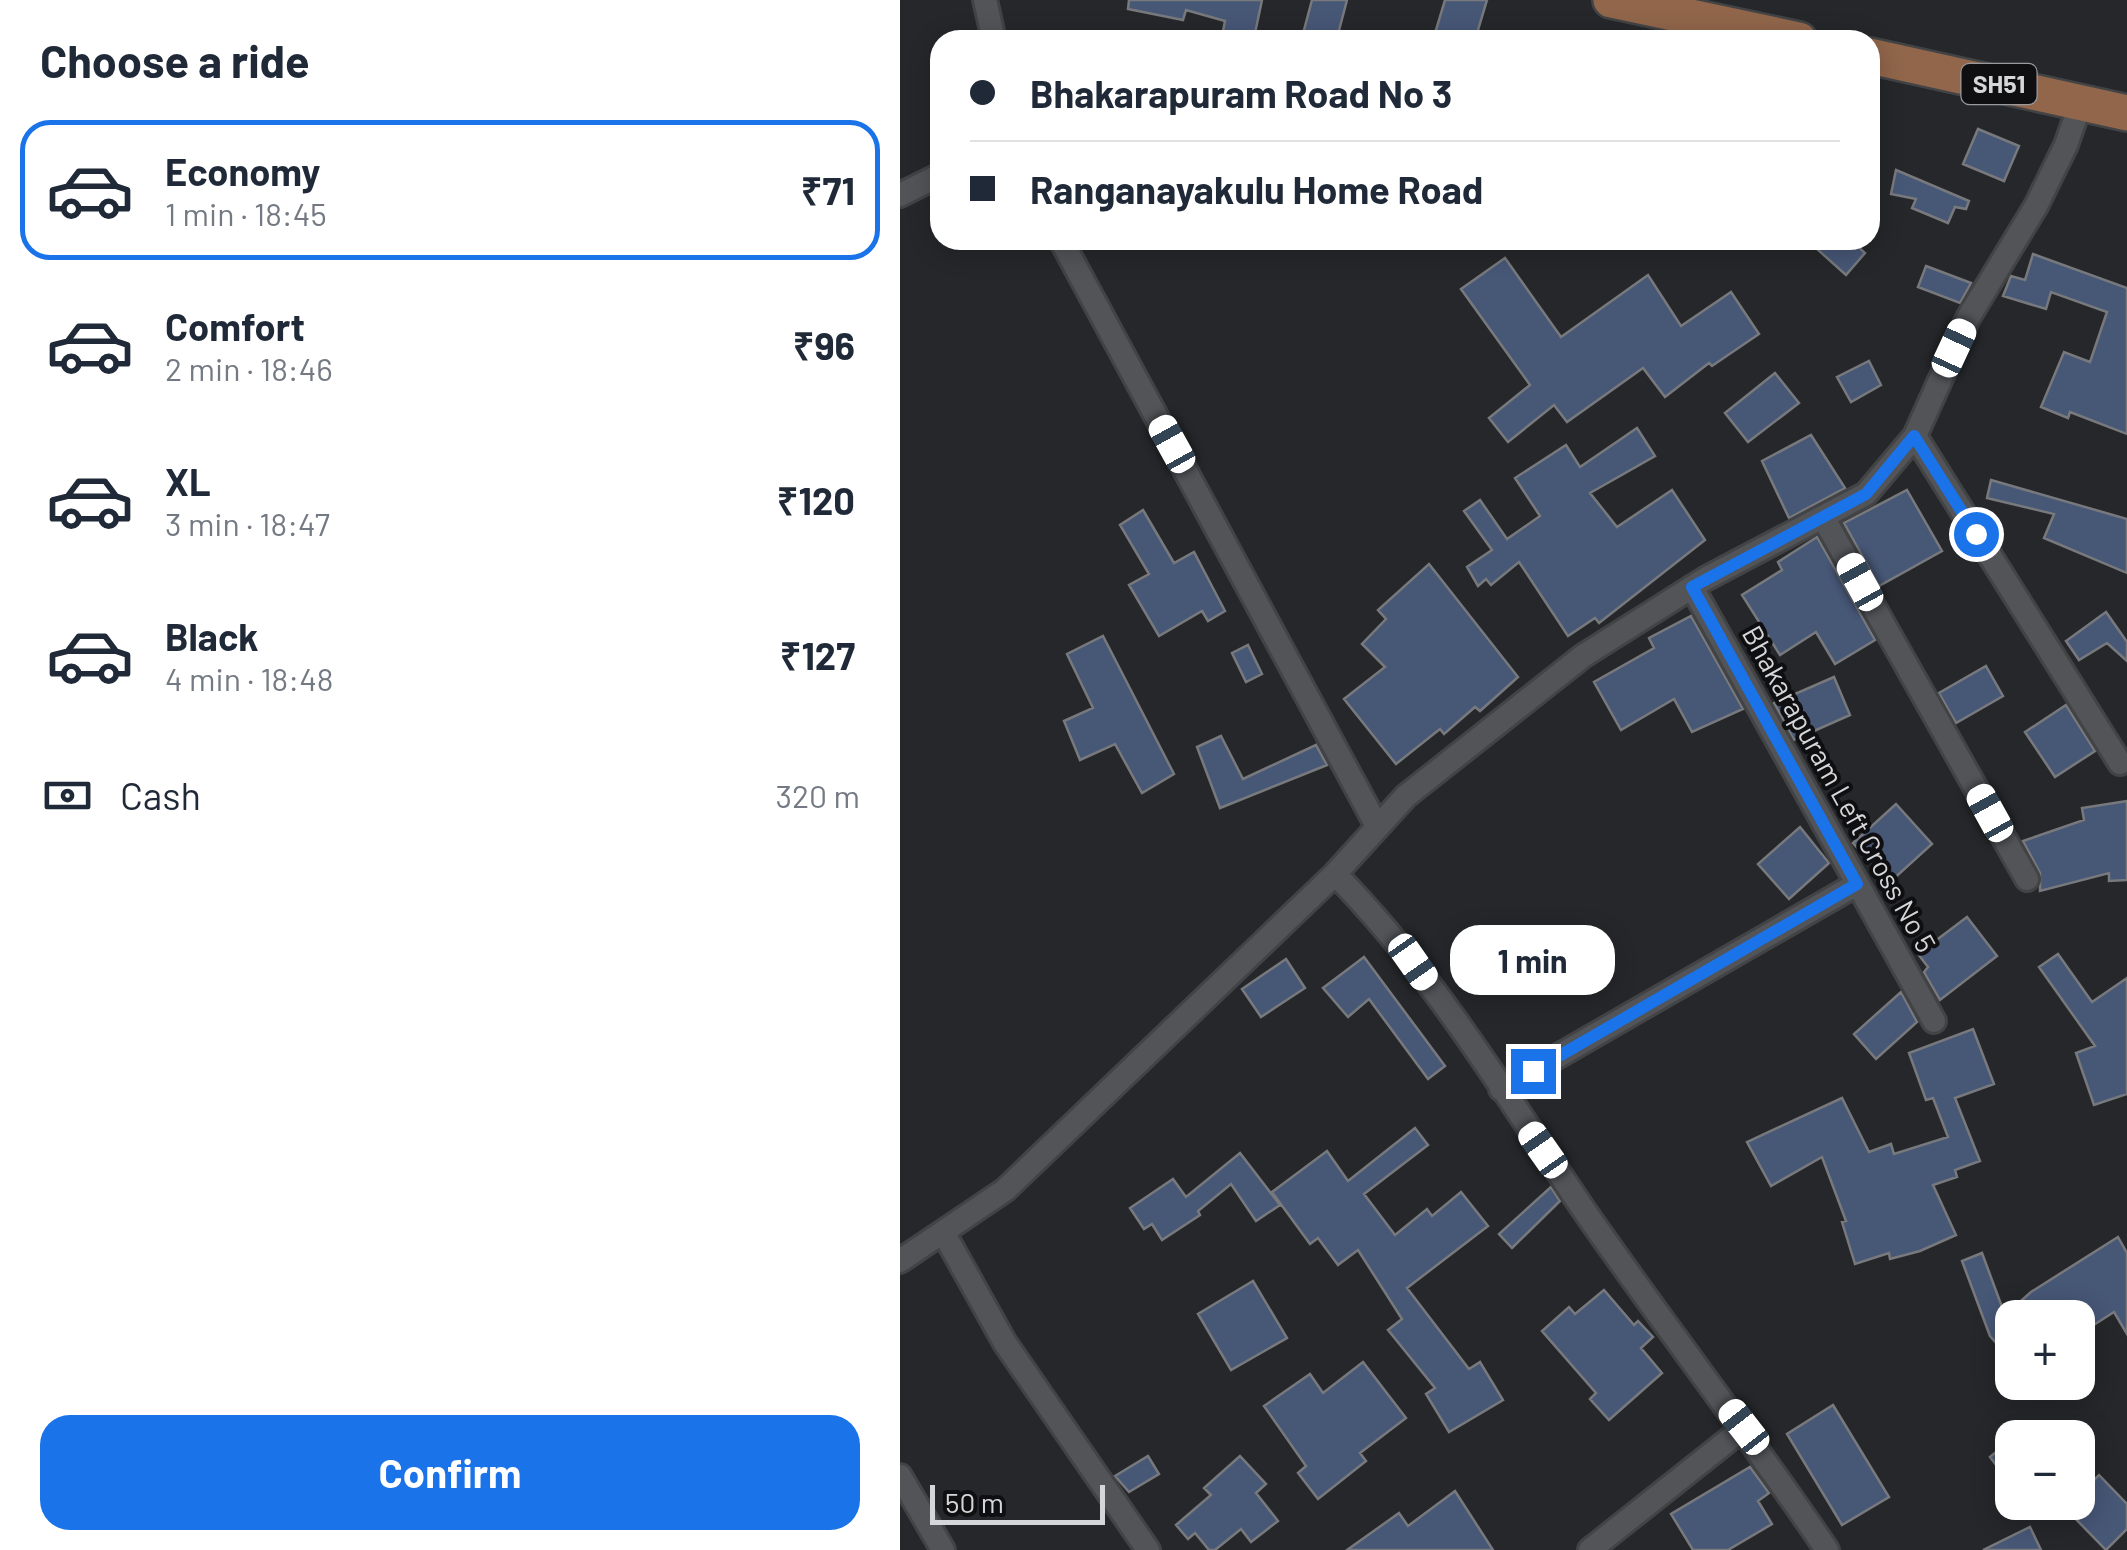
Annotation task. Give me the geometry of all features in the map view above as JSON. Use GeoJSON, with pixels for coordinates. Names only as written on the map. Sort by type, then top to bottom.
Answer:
{"type":"FeatureCollection","features":[{"type":"Feature","properties":{"kind":"main road"},"geometry":{"type":"LineString","coordinates":[[1612,0],[1750,14],[1781,30]]}},
{"type":"Feature","properties":{"kind":"main road","name":"SH51"},"geometry":{"type":"LineString","coordinates":[[1880,58],[2127,112]]}},
{"type":"Feature","properties":{"kind":"street"},"geometry":{"type":"LineString","coordinates":[[985,0],[992,30]]}},
{"type":"Feature","properties":{"kind":"street"},"geometry":{"type":"LineString","coordinates":[[900,1261],[1005,1190],[1335,874],[1376,824],[1583,656],[1692,587],[1866,494],[1914,436],[1968,318],[2036,206],[2066,145],[2080,102]]}},
{"type":"Feature","properties":{"kind":"street"},"geometry":{"type":"LineString","coordinates":[[900,196],[930,180]]}},
{"type":"Feature","properties":{"kind":"street"},"geometry":{"type":"LineString","coordinates":[[1066,250],[1376,824]]}},
{"type":"Feature","properties":{"kind":"street"},"geometry":{"type":"LineString","coordinates":[[1914,436],[2120,762]]}},
{"type":"Feature","properties":{"kind":"street"},"geometry":{"type":"LineString","coordinates":[[1823,516],[2028,879]]}},
{"type":"Feature","properties":{"kind":"street","name":"Bhakarapuram Left Cross No 5"},"geometry":{"type":"LineString","coordinates":[[1692,587],[1934,1021]]}},
{"type":"Feature","properties":{"kind":"street"},"geometry":{"type":"LineString","coordinates":[[1335,874],[1391,930],[1648,1302],[1744,1427],[1827,1550]]}},
{"type":"Feature","properties":{"kind":"street"},"geometry":{"type":"LineString","coordinates":[[1501,1090],[1857,884]]}},
{"type":"Feature","properties":{"kind":"street"},"geometry":{"type":"LineString","coordinates":[[943,1232],[1005,1343],[1148,1550]]}},
{"type":"Feature","properties":{"kind":"street"},"geometry":{"type":"LineString","coordinates":[[1590,1550],[1744,1427]]}},
{"type":"Feature","properties":{"kind":"street"},"geometry":{"type":"LineString","coordinates":[[900,1476],[942,1550]]}},
{"type":"Feature","properties":{"kind":"building"},"geometry":{"type":"Polygon","coordinates":[[[1129,0],[1262,0],[1256,30],[1223,30],[1225,21],[1186,10],[1183,20],[1128,9],[1129,0]]]}},
{"type":"Feature","properties":{"kind":"building"},"geometry":{"type":"Polygon","coordinates":[[[1312,0],[1347,0],[1339,30],[1304,30],[1312,0]]]}},
{"type":"Feature","properties":{"kind":"building"},"geometry":{"type":"Polygon","coordinates":[[[1445,0],[1487,0],[1478,30],[1436,30],[1445,0]]]}},
{"type":"Feature","properties":{"kind":"building"},"geometry":{"type":"Polygon","coordinates":[[[1978,129],[2019,146],[2004,181],[1963,164],[1978,129]]]}},
{"type":"Feature","properties":{"kind":"building"},"geometry":{"type":"Polygon","coordinates":[[[1896,170],[1969,201],[1966,209],[1955,207],[1948,223],[1912,208],[1916,199],[1891,194],[1896,170]]]}},
{"type":"Feature","properties":{"kind":"building"},"geometry":{"type":"Polygon","coordinates":[[[1818,250],[1862,250],[1865,253],[1846,275],[1818,250]]]}},
{"type":"Feature","properties":{"kind":"building"},"geometry":{"type":"Polygon","coordinates":[[[2033,254],[2127,288],[2127,434],[2070,412],[2068,418],[2041,407],[2064,352],[2090,362],[2107,312],[2051,292],[2046,309],[2003,296],[2011,276],[2025,280],[2033,254]]]}},
{"type":"Feature","properties":{"kind":"building"},"geometry":{"type":"Polygon","coordinates":[[[1505,258],[1561,337],[1648,275],[1681,326],[1731,292],[1759,334],[1712,366],[1709,363],[1665,397],[1643,368],[1567,422],[1554,405],[1508,442],[1489,418],[1530,385],[1461,289],[1505,258]]]}},
{"type":"Feature","properties":{"kind":"building"},"geometry":{"type":"Polygon","coordinates":[[[1926,266],[1971,283],[1960,303],[1918,287],[1926,266]]]}},
{"type":"Feature","properties":{"kind":"building"},"geometry":{"type":"Polygon","coordinates":[[[1869,361],[1881,385],[1851,402],[1837,377],[1869,361]]]}},
{"type":"Feature","properties":{"kind":"building"},"geometry":{"type":"Polygon","coordinates":[[[1775,373],[1799,403],[1748,442],[1725,413],[1775,373]]]}},
{"type":"Feature","properties":{"kind":"building"},"geometry":{"type":"Polygon","coordinates":[[[1637,428],[1655,456],[1590,493],[1617,527],[1672,490],[1705,540],[1599,623],[1595,618],[1568,636],[1519,562],[1491,585],[1486,579],[1478,586],[1467,567],[1492,550],[1464,511],[1480,500],[1507,539],[1540,516],[1515,478],[1566,445],[1580,467],[1637,428]]]}},
{"type":"Feature","properties":{"kind":"building"},"geometry":{"type":"Polygon","coordinates":[[[1811,435],[1845,488],[1789,518],[1762,461],[1811,435]]]}},
{"type":"Feature","properties":{"kind":"building"},"geometry":{"type":"Polygon","coordinates":[[[1991,480],[2127,519],[2127,573],[2044,538],[2054,514],[1987,498],[1991,480]]]}},
{"type":"Feature","properties":{"kind":"building"},"geometry":{"type":"Polygon","coordinates":[[[1907,490],[1942,551],[1879,586],[1844,523],[1907,490]]]}},
{"type":"Feature","properties":{"kind":"building"},"geometry":{"type":"Polygon","coordinates":[[[1143,510],[1174,563],[1194,552],[1225,611],[1208,621],[1202,611],[1159,636],[1129,585],[1149,574],[1120,525],[1143,510]]]}},
{"type":"Feature","properties":{"kind":"building"},"geometry":{"type":"Polygon","coordinates":[[[1817,537],[1875,640],[1835,664],[1816,632],[1780,655],[1742,595],[1782,570],[1778,562],[1817,537]]]}},
{"type":"Feature","properties":{"kind":"building"},"geometry":{"type":"Polygon","coordinates":[[[1429,564],[1518,677],[1480,711],[1475,707],[1444,734],[1440,729],[1396,764],[1344,699],[1385,667],[1362,644],[1386,619],[1378,610],[1429,564]]]}},
{"type":"Feature","properties":{"kind":"building"},"geometry":{"type":"Polygon","coordinates":[[[2106,612],[2127,642],[2127,661],[2107,643],[2079,660],[2066,641],[2106,612]]]}},
{"type":"Feature","properties":{"kind":"building"},"geometry":{"type":"Polygon","coordinates":[[[1691,616],[1743,709],[1692,732],[1674,699],[1621,730],[1594,682],[1654,648],[1649,638],[1691,616]]]}},
{"type":"Feature","properties":{"kind":"building"},"geometry":{"type":"Polygon","coordinates":[[[1103,636],[1174,774],[1142,793],[1115,744],[1080,760],[1064,721],[1093,708],[1067,654],[1103,636]]]}},
{"type":"Feature","properties":{"kind":"building"},"geometry":{"type":"Polygon","coordinates":[[[1248,645],[1262,674],[1246,682],[1232,653],[1248,645]]]}},
{"type":"Feature","properties":{"kind":"building"},"geometry":{"type":"Polygon","coordinates":[[[1986,666],[2003,696],[1956,723],[1939,693],[1986,666]]]}},
{"type":"Feature","properties":{"kind":"building"},"geometry":{"type":"Polygon","coordinates":[[[1834,677],[1850,715],[1794,740],[1774,703],[1834,677]]]}},
{"type":"Feature","properties":{"kind":"building"},"geometry":{"type":"Polygon","coordinates":[[[2066,705],[2095,751],[2055,777],[2025,732],[2066,705]]]}},
{"type":"Feature","properties":{"kind":"building"},"geometry":{"type":"Polygon","coordinates":[[[1221,736],[1243,779],[1316,745],[1327,765],[1220,808],[1197,747],[1221,736]]]}},
{"type":"Feature","properties":{"kind":"building"},"geometry":{"type":"Polygon","coordinates":[[[2127,801],[2127,880],[2109,881],[2109,873],[2040,891],[2040,873],[2023,841],[2084,820],[2082,808],[2127,801]]]}},
{"type":"Feature","properties":{"kind":"building"},"geometry":{"type":"Polygon","coordinates":[[[1896,804],[1932,844],[1889,883],[1853,843],[1896,804]]]}},
{"type":"Feature","properties":{"kind":"building"},"geometry":{"type":"Polygon","coordinates":[[[1800,827],[1829,863],[1789,899],[1758,864],[1800,827]]]}},
{"type":"Feature","properties":{"kind":"building"},"geometry":{"type":"Polygon","coordinates":[[[1967,917],[1997,956],[1940,1000],[1924,972],[1928,967],[1918,954],[1967,917]]]}},
{"type":"Feature","properties":{"kind":"building"},"geometry":{"type":"Polygon","coordinates":[[[2058,954],[2092,1002],[2127,978],[2127,1094],[2094,1105],[2076,1053],[2095,1046],[2039,967],[2058,954]]]}},
{"type":"Feature","properties":{"kind":"building"},"geometry":{"type":"Polygon","coordinates":[[[1364,957],[1445,1066],[1428,1079],[1369,999],[1348,1017],[1323,988],[1364,957]]]}},
{"type":"Feature","properties":{"kind":"building"},"geometry":{"type":"Polygon","coordinates":[[[1286,959],[1305,988],[1261,1017],[1242,989],[1286,959]]]}},
{"type":"Feature","properties":{"kind":"building"},"geometry":{"type":"Polygon","coordinates":[[[1901,992],[1917,1022],[1876,1059],[1854,1034],[1901,992]]]}},
{"type":"Feature","properties":{"kind":"building"},"geometry":{"type":"Polygon","coordinates":[[[1973,1029],[1994,1084],[1955,1098],[1980,1161],[1955,1170],[1957,1177],[1933,1185],[1956,1235],[1920,1251],[1890,1259],[1889,1253],[1855,1264],[1842,1222],[1846,1221],[1822,1157],[1771,1186],[1747,1142],[1842,1098],[1869,1152],[1891,1144],[1894,1154],[1948,1137],[1933,1098],[1926,1100],[1909,1053],[1973,1029]]]}},
{"type":"Feature","properties":{"kind":"building"},"geometry":{"type":"Polygon","coordinates":[[[1415,1128],[1428,1145],[1364,1194],[1395,1235],[1427,1209],[1432,1216],[1461,1192],[1488,1226],[1407,1288],[1469,1369],[1480,1362],[1503,1400],[1449,1432],[1426,1394],[1435,1388],[1388,1330],[1402,1319],[1358,1250],[1338,1265],[1318,1238],[1310,1244],[1272,1192],[1327,1151],[1348,1181],[1415,1128]]]}},
{"type":"Feature","properties":{"kind":"building"},"geometry":{"type":"Polygon","coordinates":[[[1240,1153],[1280,1205],[1256,1221],[1231,1184],[1198,1211],[1200,1215],[1162,1240],[1152,1224],[1144,1229],[1130,1208],[1173,1179],[1186,1197],[1240,1153]]]}},
{"type":"Feature","properties":{"kind":"building"},"geometry":{"type":"Polygon","coordinates":[[[1551,1187],[1560,1201],[1512,1248],[1499,1234],[1551,1187]]]}},
{"type":"Feature","properties":{"kind":"building"},"geometry":{"type":"Polygon","coordinates":[[[2118,1237],[2127,1253],[2127,1334],[2114,1312],[2095,1324],[2095,1300],[2022,1300],[2118,1237]]]}},
{"type":"Feature","properties":{"kind":"building"},"geometry":{"type":"Polygon","coordinates":[[[1982,1253],[1999,1300],[1995,1300],[1995,1342],[1962,1261],[1982,1253]]]}},
{"type":"Feature","properties":{"kind":"building"},"geometry":{"type":"Polygon","coordinates":[[[1253,1281],[1287,1338],[1231,1370],[1198,1314],[1253,1281]]]}},
{"type":"Feature","properties":{"kind":"building"},"geometry":{"type":"Polygon","coordinates":[[[1604,1290],[1634,1325],[1638,1321],[1653,1337],[1641,1348],[1662,1373],[1609,1420],[1590,1399],[1596,1393],[1542,1331],[1569,1307],[1575,1314],[1604,1290]]]}},
{"type":"Feature","properties":{"kind":"building"},"geometry":{"type":"Polygon","coordinates":[[[1363,1362],[1406,1418],[1360,1453],[1366,1461],[1318,1499],[1298,1473],[1306,1466],[1264,1406],[1310,1374],[1323,1393],[1363,1362]]]}},
{"type":"Feature","properties":{"kind":"building"},"geometry":{"type":"Polygon","coordinates":[[[1833,1405],[1889,1497],[1842,1525],[1787,1434],[1833,1405]]]}},
{"type":"Feature","properties":{"kind":"building"},"geometry":{"type":"Polygon","coordinates":[[[1148,1456],[1159,1474],[1129,1492],[1115,1476],[1148,1456]]]}},
{"type":"Feature","properties":{"kind":"building"},"geometry":{"type":"Polygon","coordinates":[[[1240,1456],[1266,1484],[1256,1493],[1278,1521],[1251,1542],[1241,1529],[1215,1550],[1209,1550],[1195,1533],[1188,1539],[1176,1525],[1211,1495],[1204,1488],[1240,1456]]]}},
{"type":"Feature","properties":{"kind":"building"},"geometry":{"type":"Polygon","coordinates":[[[1750,1467],[1769,1493],[1758,1501],[1772,1524],[1728,1550],[1693,1550],[1671,1514],[1750,1467]]]}},
{"type":"Feature","properties":{"kind":"building"},"geometry":{"type":"Polygon","coordinates":[[[2099,1475],[2127,1504],[2127,1529],[2106,1550],[2077,1520],[2095,1520],[2095,1479],[2099,1475]]]}},
{"type":"Feature","properties":{"kind":"building"},"geometry":{"type":"Polygon","coordinates":[[[1455,1491],[1493,1550],[1347,1550],[1399,1513],[1408,1526],[1455,1491]]]}},
{"type":"Feature","properties":{"kind":"building"},"geometry":{"type":"Polygon","coordinates":[[[2030,1527],[2041,1550],[1983,1550],[2030,1527]]]}},
{"type":"Feature","properties":{"kind":"route"},"geometry":{"type":"LineString","coordinates":[[1533,1071],[1857,884],[1692,587],[1866,494],[1914,436],[1976,534]]}}]}
